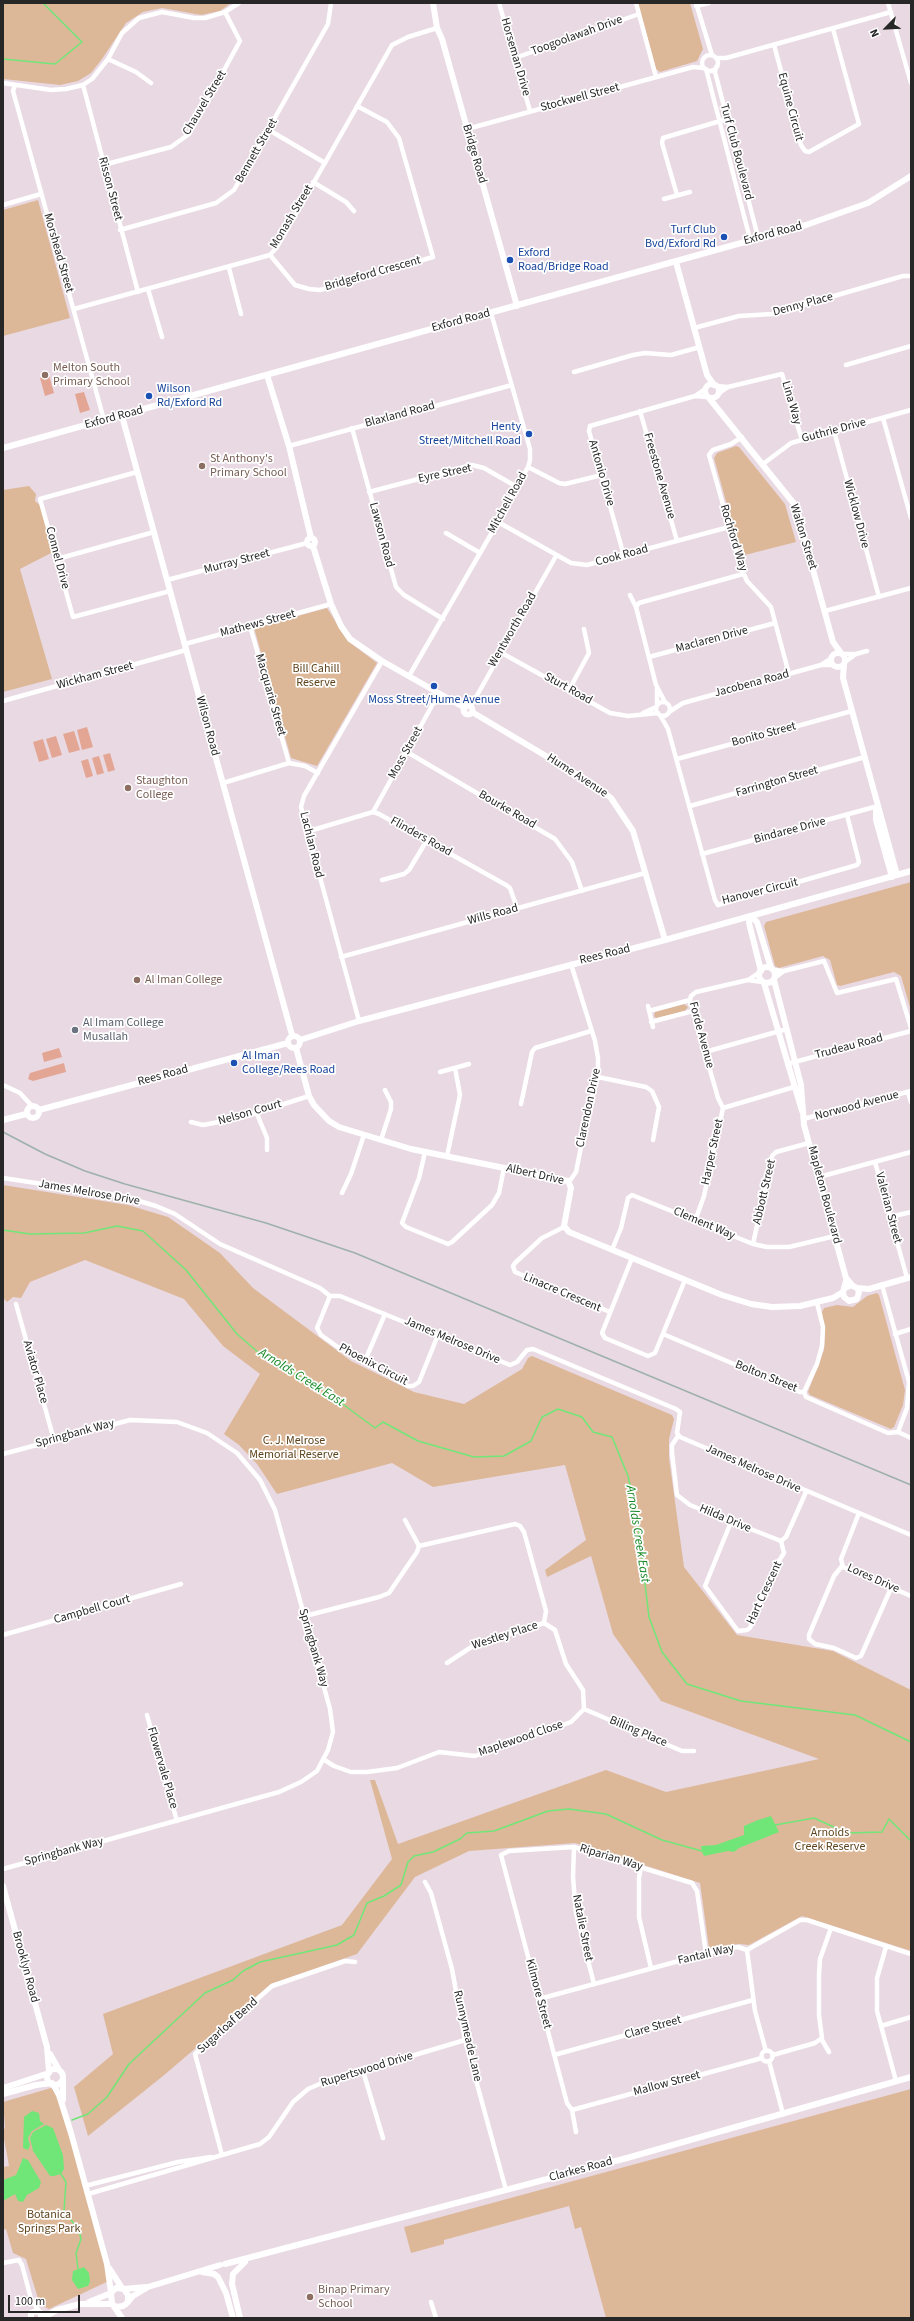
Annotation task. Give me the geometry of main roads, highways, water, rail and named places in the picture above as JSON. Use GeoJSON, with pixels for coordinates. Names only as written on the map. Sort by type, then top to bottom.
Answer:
{"type":"FeatureCollection","features":[{"type":"Feature","properties":{"kind":"waterway"},"geometry":{"type":"LineString","coordinates":[[3,59],[55,64],[82,42],[43,3]]}},
{"type":"Feature","properties":{"kind":"waterway","name":"Arnolds Creek East"},"geometry":{"type":"LineString","coordinates":[[3,1230],[30,1234],[84,1233],[117,1226],[143,1231],[186,1270],[237,1334],[267,1360],[321,1388],[375,1428],[383,1422],[418,1441],[474,1457],[504,1456],[531,1441],[542,1417],[558,1409],[582,1417],[593,1432],[612,1437],[628,1476],[637,1517],[649,1617],[662,1652],[687,1684],[741,1701],[855,1715],[911,1742]]}},
{"type":"Feature","properties":{"kind":"waterway"},"geometry":{"type":"LineString","coordinates":[[72,2120],[88,2114],[107,2097],[129,2064],[205,1993],[233,1980],[243,1971],[260,1962],[337,1945],[354,1935],[367,1903],[384,1896],[401,1885],[408,1862],[414,1856],[433,1852],[460,1839],[467,1833],[494,1831],[548,1811],[569,1809],[606,1814],[662,1840],[702,1851]]}},
{"type":"Feature","properties":{"kind":"waterway"},"geometry":{"type":"LineString","coordinates":[[775,1825],[814,1818],[847,1833],[882,1832],[889,1819],[911,1841]]}},
{"type":"Feature","properties":{"kind":"waterway"},"geometry":{"type":"LineString","coordinates":[[61,2174],[66,2182],[64,2211],[79,2230],[81,2239],[76,2253],[78,2269]]}},
{"type":"Feature","properties":{"kind":"railway"},"geometry":{"type":"LineString","coordinates":[[3,1132],[45,1154],[85,1171],[125,1184],[266,1223],[355,1253],[911,1485]]}},
{"type":"Feature","properties":{"kind":"place","name":"Turf Club Bvd/Exford Rd"},"geometry":{"type":"Point","coordinates":[724,237]}},
{"type":"Feature","properties":{"kind":"place","name":"Exford Road/Bridge Road"},"geometry":{"type":"Point","coordinates":[510,260]}},
{"type":"Feature","properties":{"kind":"place","name":"Melton South Primary School"},"geometry":{"type":"Point","coordinates":[45,375]}},
{"type":"Feature","properties":{"kind":"place","name":"Wilson Rd/Exford Rd"},"geometry":{"type":"Point","coordinates":[149,396]}},
{"type":"Feature","properties":{"kind":"place","name":"Henty Street/Mitchell Road"},"geometry":{"type":"Point","coordinates":[529,434]}},
{"type":"Feature","properties":{"kind":"place","name":"St Anthony's Primary School"},"geometry":{"type":"Point","coordinates":[202,466]}},
{"type":"Feature","properties":{"kind":"place","name":"Moss Street/Hume Avenue"},"geometry":{"type":"Point","coordinates":[434,686]}},
{"type":"Feature","properties":{"kind":"place","name":"Staughton College"},"geometry":{"type":"Point","coordinates":[128,788]}},
{"type":"Feature","properties":{"kind":"place","name":"Al Iman College"},"geometry":{"type":"Point","coordinates":[137,980]}},
{"type":"Feature","properties":{"kind":"place","name":"Al Imam College Musallah"},"geometry":{"type":"Point","coordinates":[75,1030]}},
{"type":"Feature","properties":{"kind":"place","name":"Al Iman College/Rees Road"},"geometry":{"type":"Point","coordinates":[234,1063]}},
{"type":"Feature","properties":{"kind":"place","name":"Binap Primary School"},"geometry":{"type":"Point","coordinates":[310,2297]}},
{"type":"Feature","properties":{"kind":"park label","name":"Bill Cahill Reserve"},"geometry":{"type":"Point","coordinates":[316,676]}},
{"type":"Feature","properties":{"kind":"park label","name":"C. J. Melrose Memorial Reserve"},"geometry":{"type":"Point","coordinates":[294,1448]}},
{"type":"Feature","properties":{"kind":"park label","name":"Arnolds Creek Reserve"},"geometry":{"type":"Point","coordinates":[830,1840]}},
{"type":"Feature","properties":{"kind":"park label","name":"Botanica Springs Park"},"geometry":{"type":"Point","coordinates":[49,2222]}}]}
